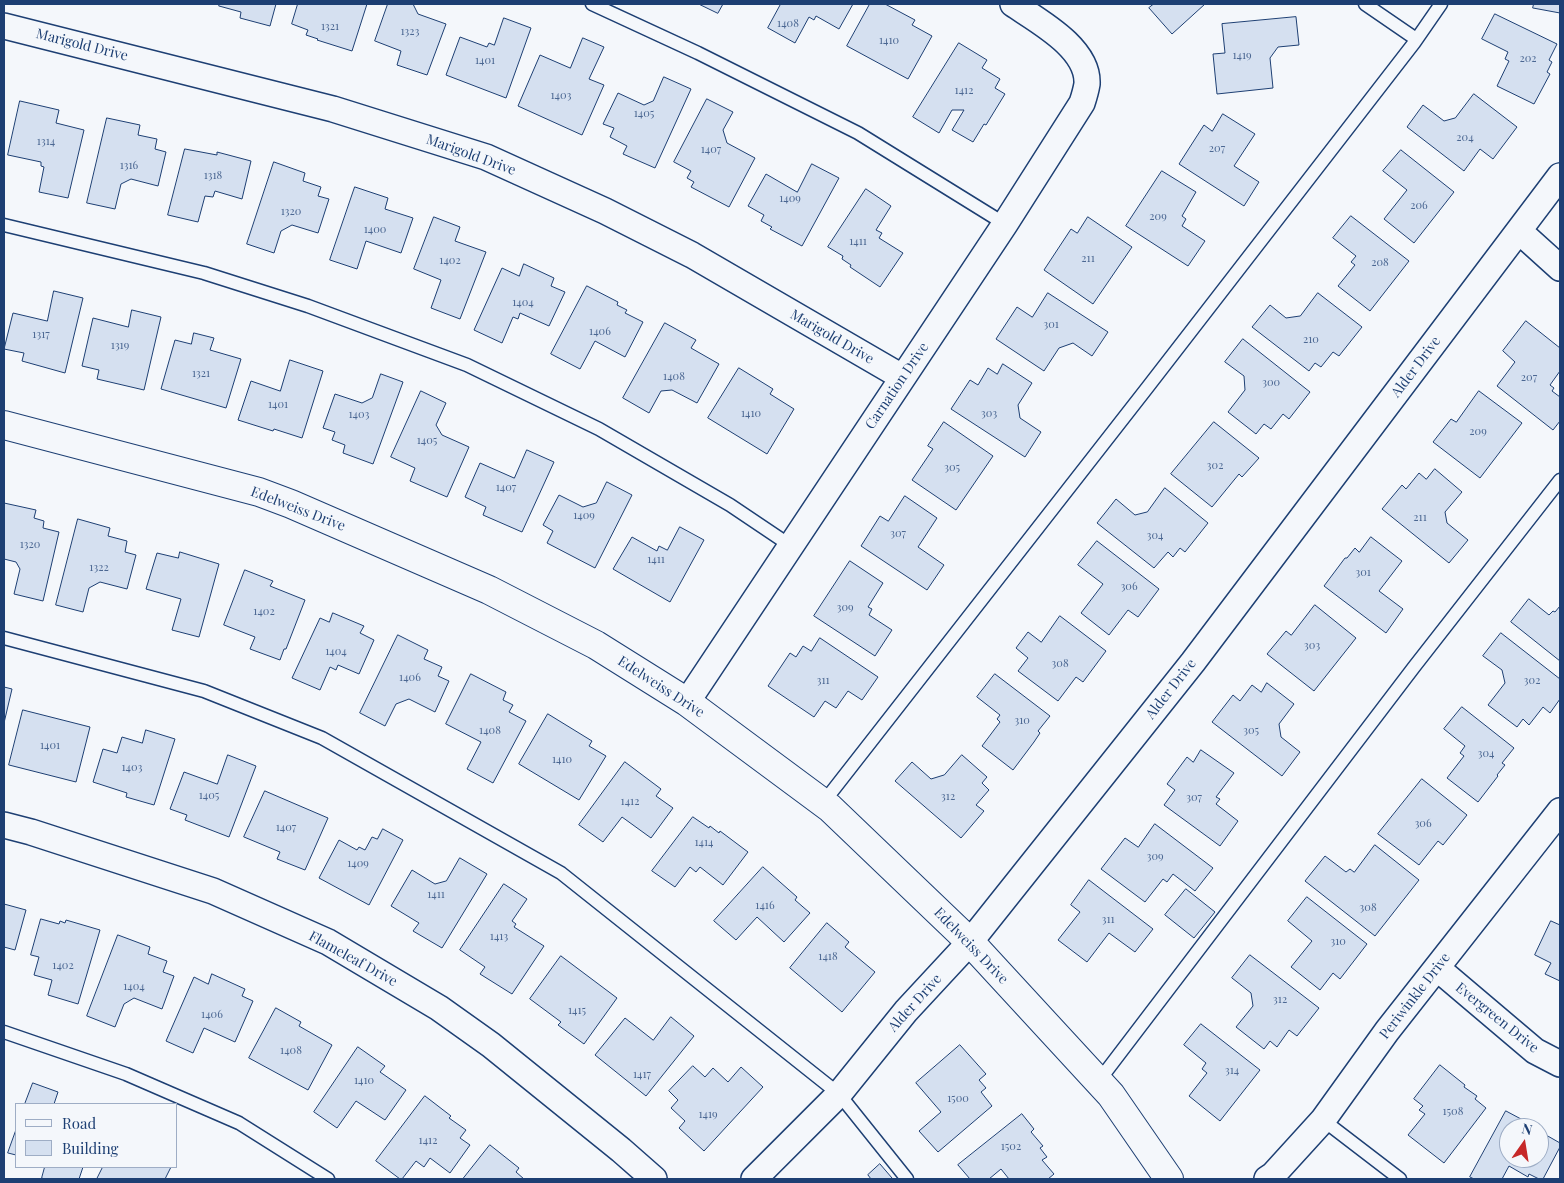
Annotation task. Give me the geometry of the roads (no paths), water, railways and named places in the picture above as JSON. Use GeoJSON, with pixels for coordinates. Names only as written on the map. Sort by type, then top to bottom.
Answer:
{"type":"FeatureCollection","features":[{"type":"Feature","properties":{"kind":"street","name":"Carnation Drive"},"geometry":{"type":"LineString","coordinates":[[687,702],[1005,224],[1082,103],[1087,83],[1083,63],[1063,38],[1012,4]]}},
{"type":"Feature","properties":{"kind":"street","name":"Marigold Drive"},"geometry":{"type":"LineString","coordinates":[[4,26],[333,109],[486,158],[605,211],[692,255],[902,377]]}},
{"type":"Feature","properties":{"kind":"street","name":"Alder Drive"},"geometry":{"type":"LineString","coordinates":[[754,1179],[839,1094],[906,1011],[970,942],[1193,662],[1560,176]]}},
{"type":"Feature","properties":{"kind":"street"},"geometry":{"type":"LineString","coordinates":[[1519,231],[1560,268]]}},
{"type":"Feature","properties":{"kind":"street","name":"Edelweiss Drive"},"geometry":{"type":"LineString","coordinates":[[4,424],[259,492],[291,504],[489,590],[596,645],[687,702],[830,808],[970,942],[1111,1095],[1169,1179]]}},
{"type":"Feature","properties":{"kind":"street","name":"Periwinkle Drive"},"geometry":{"type":"LineString","coordinates":[[1267,1179],[1323,1120],[1387,1030],[1558,820]]}},
{"type":"Feature","properties":{"kind":"street","name":"Flameleaf Drive"},"geometry":{"type":"LineString","coordinates":[[4,825],[213,891],[328,942],[439,1008],[484,1040],[621,1150],[654,1179]]}},
{"type":"Feature","properties":{"kind":"street","name":"Evergreen Drive"},"geometry":{"type":"LineString","coordinates":[[1437,968],[1534,1051],[1560,1064]]}},
{"type":"Feature","properties":{"kind":"lane"},"geometry":{"type":"LineString","coordinates":[[592,4],[698,53],[858,133],[1005,224]]}},
{"type":"Feature","properties":{"kind":"lane"},"geometry":{"type":"LineString","coordinates":[[1364,4],[1416,39]]}},
{"type":"Feature","properties":{"kind":"lane"},"geometry":{"type":"LineString","coordinates":[[823,803],[1153,380],[1441,4]]}},
{"type":"Feature","properties":{"kind":"lane"},"geometry":{"type":"LineString","coordinates":[[4,224],[204,273],[308,306],[467,365],[599,429],[730,505],[791,546]]}},
{"type":"Feature","properties":{"kind":"lane"},"geometry":{"type":"LineString","coordinates":[[1098,1082],[1414,667],[1560,480]]}},
{"type":"Feature","properties":{"kind":"lane"},"geometry":{"type":"LineString","coordinates":[[4,638],[204,692],[322,738],[561,873],[839,1094],[907,1179]]}},
{"type":"Feature","properties":{"kind":"lane"},"geometry":{"type":"LineString","coordinates":[[4,1032],[126,1074],[239,1124],[328,1179]]}},
{"type":"Feature","properties":{"kind":"lane"},"geometry":{"type":"LineString","coordinates":[[1323,1120],[1400,1179]]}}]}
